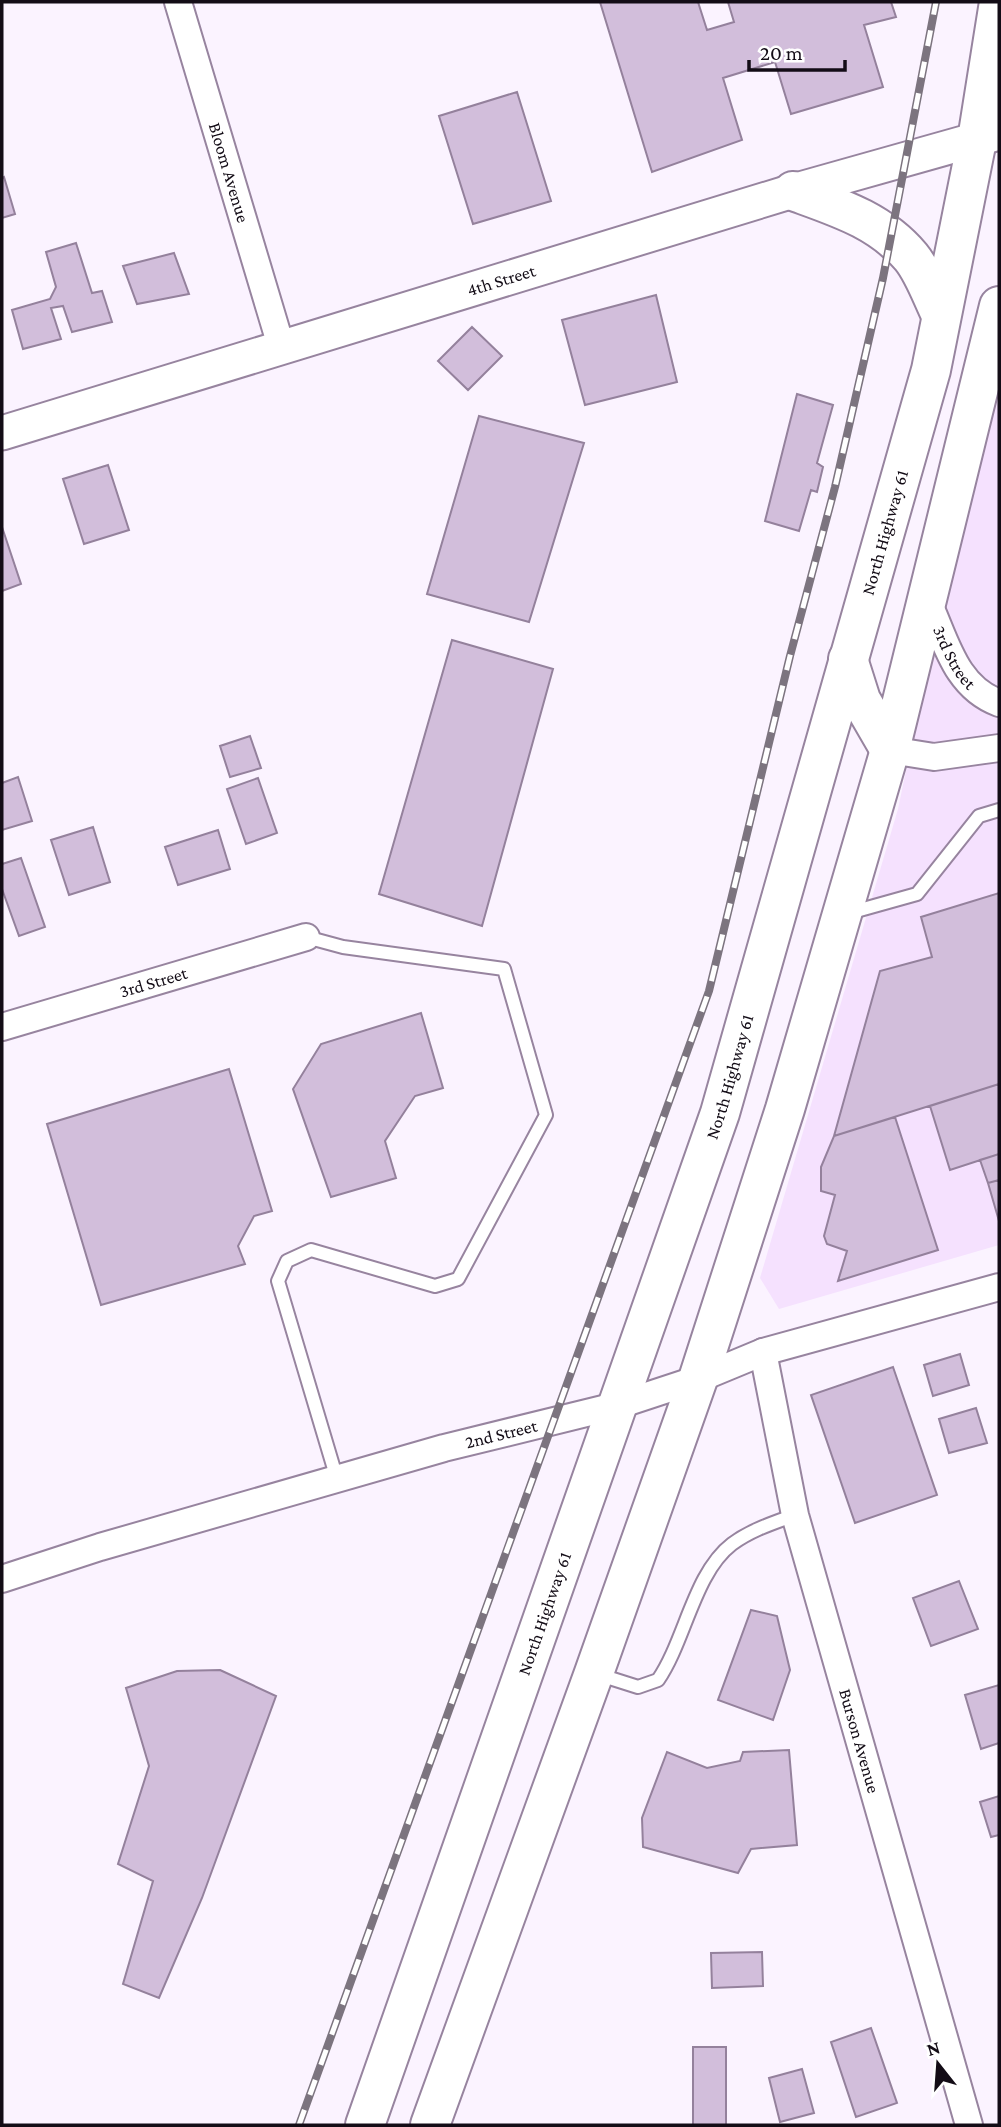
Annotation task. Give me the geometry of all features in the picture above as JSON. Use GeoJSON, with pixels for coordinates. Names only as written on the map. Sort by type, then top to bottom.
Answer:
{"type":"FeatureCollection","features":[{"type":"Feature","properties":{"kind":"main road","name":"North Highway 61"},"geometry":{"type":"LineString","coordinates":[[365,2125],[720,1113],[930,370],[941,315],[988,136],[999,2]]}},
{"type":"Feature","properties":{"kind":"main road"},"geometry":{"type":"LineString","coordinates":[[793,191],[878,226],[912,258],[941,315]]}},
{"type":"Feature","properties":{"kind":"main road"},"geometry":{"type":"LineString","coordinates":[[430,2125],[698,1379],[785,1109],[890,750],[999,306]]}},
{"type":"Feature","properties":{"kind":"main road"},"geometry":{"type":"LineString","coordinates":[[848,659],[861,700],[890,750]]}},
{"type":"Feature","properties":{"kind":"street","name":"Bloom Avenue"},"geometry":{"type":"LineString","coordinates":[[178,2],[281,346]]}},
{"type":"Feature","properties":{"kind":"street","name":"4th Street"},"geometry":{"type":"LineString","coordinates":[[2,433],[793,191],[988,136]]}},
{"type":"Feature","properties":{"kind":"street","name":"3rd Street"},"geometry":{"type":"LineString","coordinates":[[926,598],[955,664],[970,685],[999,703]]}},
{"type":"Feature","properties":{"kind":"street"},"geometry":{"type":"LineString","coordinates":[[890,750],[934,757],[999,748]]}},
{"type":"Feature","properties":{"kind":"street","name":"3rd Street"},"geometry":{"type":"LineString","coordinates":[[2,1027],[306,937]]}},
{"type":"Feature","properties":{"kind":"street","name":"2nd Street"},"geometry":{"type":"LineString","coordinates":[[2,1580],[100,1548],[337,1479],[619,1405],[698,1379],[763,1352],[999,1287]]}},
{"type":"Feature","properties":{"kind":"street","name":"Burson Avenue"},"geometry":{"type":"LineString","coordinates":[[763,1352],[795,1515],[969,2125]]}},
{"type":"Feature","properties":{"kind":"lane"},"geometry":{"type":"LineString","coordinates":[[842,915],[916,894],[979,816],[999,810]]}},
{"type":"Feature","properties":{"kind":"lane"},"geometry":{"type":"LineString","coordinates":[[306,937],[343,947],[504,969],[546,1115],[458,1279],[435,1286],[311,1250],[287,1261],[278,1281],[337,1479]]}},
{"type":"Feature","properties":{"kind":"lane"},"geometry":{"type":"LineString","coordinates":[[594,1673],[638,1687],[658,1680],[712,1565],[731,1545],[755,1530],[795,1515]]}},
{"type":"Feature","properties":{"kind":"shaded area"},"geometry":{"type":"Polygon","coordinates":[[[999,323],[999,1245],[779,1309],[760,1278],[898,809],[999,323]]]}},
{"type":"Feature","properties":{"kind":"building"},"geometry":{"type":"Polygon","coordinates":[[[600,2],[698,2],[707,30],[734,22],[728,2],[891,2],[896,17],[864,25],[883,87],[791,114],[775,62],[723,78],[742,140],[652,172],[600,2]]]}},
{"type":"Feature","properties":{"kind":"building"},"geometry":{"type":"Polygon","coordinates":[[[517,92],[551,201],[473,224],[439,116],[517,92]]]}},
{"type":"Feature","properties":{"kind":"building"},"geometry":{"type":"Polygon","coordinates":[[[4,177],[15,214],[2,218],[2,178],[4,177]]]}},
{"type":"Feature","properties":{"kind":"building"},"geometry":{"type":"Polygon","coordinates":[[[76,243],[92,293],[102,291],[112,322],[72,332],[63,306],[51,308],[61,339],[23,349],[12,310],[50,299],[56,287],[46,252],[76,243]]]}},
{"type":"Feature","properties":{"kind":"building"},"geometry":{"type":"Polygon","coordinates":[[[174,253],[189,294],[137,304],[123,266],[174,253]]]}},
{"type":"Feature","properties":{"kind":"building"},"geometry":{"type":"Polygon","coordinates":[[[656,295],[677,382],[585,405],[562,320],[656,295]]]}},
{"type":"Feature","properties":{"kind":"building"},"geometry":{"type":"Polygon","coordinates":[[[472,327],[502,356],[468,390],[438,361],[472,327]]]}},
{"type":"Feature","properties":{"kind":"building"},"geometry":{"type":"Polygon","coordinates":[[[797,394],[833,405],[817,463],[823,467],[817,492],[811,490],[799,531],[765,521],[797,394]]]}},
{"type":"Feature","properties":{"kind":"building"},"geometry":{"type":"Polygon","coordinates":[[[479,416],[584,443],[529,622],[427,594],[479,416]]]}},
{"type":"Feature","properties":{"kind":"building"},"geometry":{"type":"Polygon","coordinates":[[[108,465],[129,530],[84,544],[63,479],[108,465]]]}},
{"type":"Feature","properties":{"kind":"building"},"geometry":{"type":"Polygon","coordinates":[[[2,527],[21,584],[2,591],[2,527]]]}},
{"type":"Feature","properties":{"kind":"building"},"geometry":{"type":"Polygon","coordinates":[[[452,640],[553,669],[482,926],[379,894],[452,640]]]}},
{"type":"Feature","properties":{"kind":"building"},"geometry":{"type":"Polygon","coordinates":[[[250,736],[261,768],[230,777],[220,746],[250,736]]]}},
{"type":"Feature","properties":{"kind":"building"},"geometry":{"type":"Polygon","coordinates":[[[18,777],[32,821],[2,830],[2,783],[18,777]]]}},
{"type":"Feature","properties":{"kind":"building"},"geometry":{"type":"Polygon","coordinates":[[[258,778],[277,833],[246,844],[227,789],[258,778]]]}},
{"type":"Feature","properties":{"kind":"building"},"geometry":{"type":"Polygon","coordinates":[[[93,827],[110,882],[69,895],[51,840],[93,827]]]}},
{"type":"Feature","properties":{"kind":"building"},"geometry":{"type":"Polygon","coordinates":[[[218,830],[230,869],[178,885],[165,847],[218,830]]]}},
{"type":"Feature","properties":{"kind":"building"},"geometry":{"type":"Polygon","coordinates":[[[21,858],[45,927],[19,936],[2,889],[2,864],[21,858]]]}},
{"type":"Feature","properties":{"kind":"building"},"geometry":{"type":"Polygon","coordinates":[[[999,893],[999,1084],[834,1136],[880,971],[932,957],[921,917],[999,893]]]}},
{"type":"Feature","properties":{"kind":"building"},"geometry":{"type":"Polygon","coordinates":[[[421,1013],[443,1088],[415,1096],[385,1141],[396,1178],[331,1197],[293,1089],[321,1044],[421,1013]]]}},
{"type":"Feature","properties":{"kind":"building"},"geometry":{"type":"Polygon","coordinates":[[[229,1069],[272,1211],[254,1216],[238,1246],[245,1264],[101,1305],[47,1124],[229,1069]]]}},
{"type":"Feature","properties":{"kind":"building"},"geometry":{"type":"Polygon","coordinates":[[[999,1084],[999,1154],[950,1170],[930,1106],[999,1084]]]}},
{"type":"Feature","properties":{"kind":"building"},"geometry":{"type":"Polygon","coordinates":[[[895,1117],[938,1250],[838,1281],[847,1251],[827,1244],[824,1236],[835,1195],[821,1191],[821,1167],[834,1136],[895,1117]]]}},
{"type":"Feature","properties":{"kind":"building"},"geometry":{"type":"Polygon","coordinates":[[[999,1154],[999,1180],[988,1183],[980,1160],[999,1154]]]}},
{"type":"Feature","properties":{"kind":"building"},"geometry":{"type":"Polygon","coordinates":[[[999,1180],[999,1221],[988,1183],[999,1180]]]}},
{"type":"Feature","properties":{"kind":"building"},"geometry":{"type":"Polygon","coordinates":[[[960,1354],[969,1385],[933,1396],[924,1365],[960,1354]]]}},
{"type":"Feature","properties":{"kind":"building"},"geometry":{"type":"Polygon","coordinates":[[[893,1367],[937,1495],[855,1523],[811,1395],[893,1367]]]}},
{"type":"Feature","properties":{"kind":"building"},"geometry":{"type":"Polygon","coordinates":[[[976,1408],[987,1443],[949,1453],[939,1419],[976,1408]]]}},
{"type":"Feature","properties":{"kind":"building"},"geometry":{"type":"Polygon","coordinates":[[[959,1581],[978,1629],[931,1646],[913,1598],[959,1581]]]}},
{"type":"Feature","properties":{"kind":"building"},"geometry":{"type":"Polygon","coordinates":[[[751,1610],[777,1616],[790,1670],[773,1720],[718,1700],[751,1610]]]}},
{"type":"Feature","properties":{"kind":"building"},"geometry":{"type":"Polygon","coordinates":[[[220,1670],[276,1696],[202,1898],[159,1998],[123,1984],[153,1881],[118,1864],[149,1766],[126,1688],[177,1671],[220,1670]]]}},
{"type":"Feature","properties":{"kind":"building"},"geometry":{"type":"Polygon","coordinates":[[[999,1685],[999,1743],[981,1749],[965,1695],[999,1685]]]}},
{"type":"Feature","properties":{"kind":"building"},"geometry":{"type":"Polygon","coordinates":[[[789,1750],[797,1845],[751,1849],[738,1873],[643,1847],[642,1818],[667,1752],[707,1768],[740,1761],[743,1752],[789,1750]]]}},
{"type":"Feature","properties":{"kind":"building"},"geometry":{"type":"Polygon","coordinates":[[[999,1796],[999,1835],[991,1837],[980,1802],[999,1796]]]}},
{"type":"Feature","properties":{"kind":"building"},"geometry":{"type":"Polygon","coordinates":[[[762,1952],[763,1986],[712,1988],[711,1953],[762,1952]]]}},
{"type":"Feature","properties":{"kind":"building"},"geometry":{"type":"Polygon","coordinates":[[[871,2028],[897,2103],[856,2117],[831,2042],[871,2028]]]}},
{"type":"Feature","properties":{"kind":"building"},"geometry":{"type":"Polygon","coordinates":[[[693,2047],[726,2047],[726,2125],[693,2125],[693,2047]]]}},
{"type":"Feature","properties":{"kind":"building"},"geometry":{"type":"Polygon","coordinates":[[[802,2069],[814,2113],[780,2122],[769,2078],[802,2069]]]}},
{"type":"Feature","properties":{"kind":"railway"},"geometry":{"type":"LineString","coordinates":[[299,2125],[709,991],[790,656],[835,487],[883,278],[936,2]]}}]}
